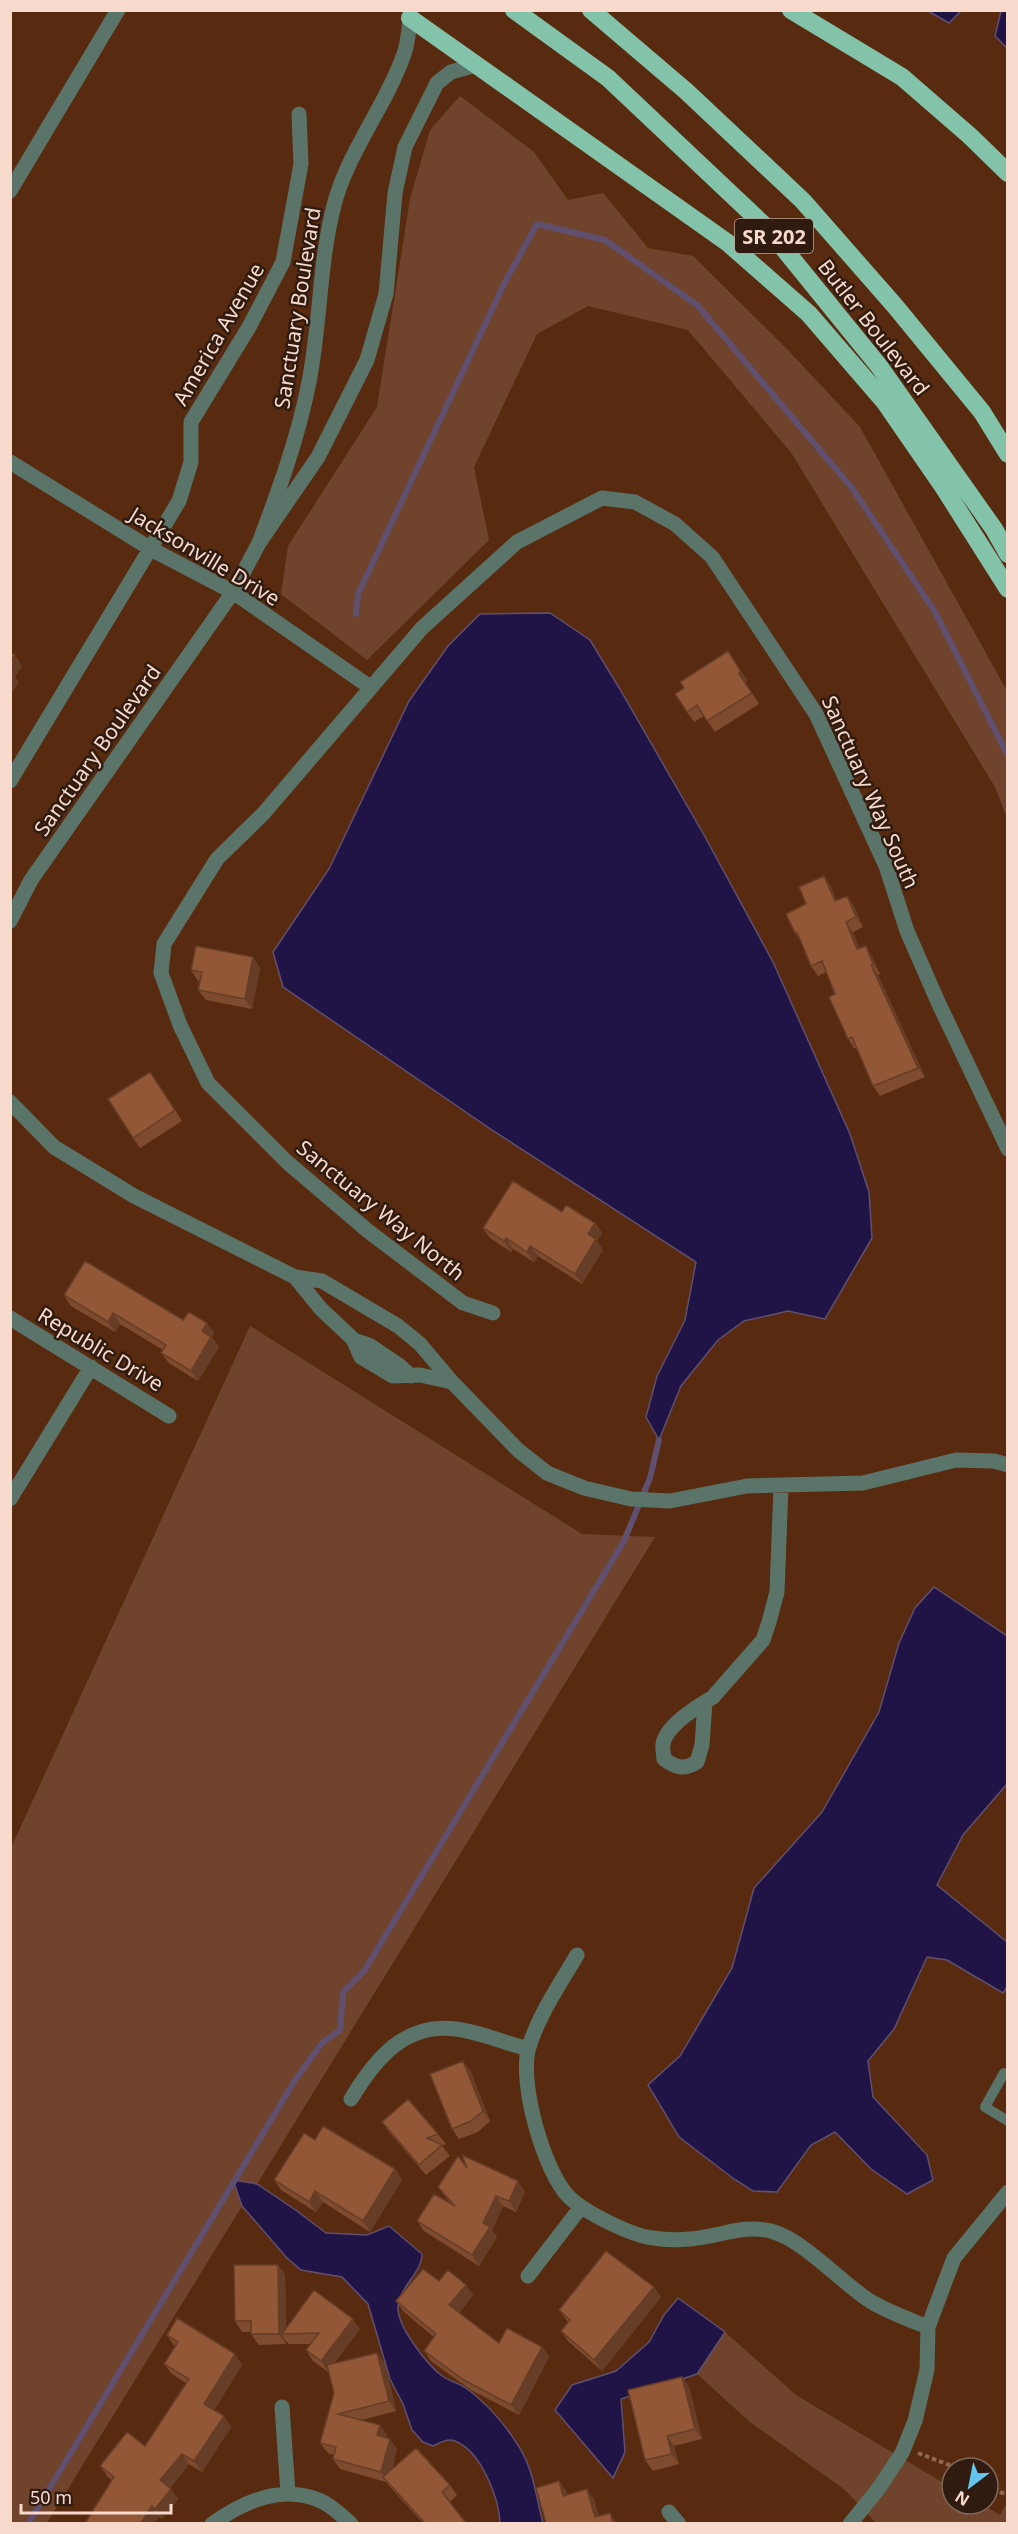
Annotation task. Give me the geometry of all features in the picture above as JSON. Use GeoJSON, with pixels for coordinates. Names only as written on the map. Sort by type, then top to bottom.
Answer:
{"type":"FeatureCollection","features":[{"type":"Feature","properties":{"kind":"highway","name":"Butler Boulevard"},"geometry":{"type":"LineString","coordinates":[[514,10],[608,78],[767,228],[879,366],[994,529],[1008,554]]}},
{"type":"Feature","properties":{"kind":"highway","name":"Butler Boulevard"},"geometry":{"type":"LineString","coordinates":[[591,10],[686,92],[803,201],[895,306],[982,412],[1008,454]]}},
{"type":"Feature","properties":{"kind":"highway"},"geometry":{"type":"LineString","coordinates":[[791,10],[902,77],[970,136],[1008,173]]}},
{"type":"Feature","properties":{"kind":"highway"},"geometry":{"type":"LineString","coordinates":[[410,18],[728,243],[809,315],[884,401],[944,488],[1008,589]]}},
{"type":"Feature","properties":{"kind":"street"},"geometry":{"type":"LineString","coordinates":[[10,191],[118,10]]}},
{"type":"Feature","properties":{"kind":"street","name":"Sanctuary Boulevard"},"geometry":{"type":"LineString","coordinates":[[259,543],[290,461],[309,383],[319,318],[326,242],[337,196],[360,139],[405,52],[410,18]]}},
{"type":"Feature","properties":{"kind":"street","name":"Sanctuary Boulevard"},"geometry":{"type":"LineString","coordinates":[[10,921],[30,880],[233,592],[259,543],[318,457],[367,360],[386,294],[395,193],[405,147],[437,83],[452,72],[476,65]]}},
{"type":"Feature","properties":{"kind":"street","name":"America Avenue"},"geometry":{"type":"LineString","coordinates":[[10,781],[178,501],[191,462],[191,422],[249,327],[283,262],[301,164],[299,114]]}},
{"type":"Feature","properties":{"kind":"street","name":"Jacksonville Drive"},"geometry":{"type":"LineString","coordinates":[[10,462],[151,549],[233,592],[370,687]]}},
{"type":"Feature","properties":{"kind":"street","name":"Sanctuary Way South"},"geometry":{"type":"LineString","coordinates":[[370,687],[422,628],[518,542],[602,498],[635,502],[675,524],[712,557],[816,714],[886,866],[907,931],[1008,1149]]}},
{"type":"Feature","properties":{"kind":"street","name":"Sanctuary Way North"},"geometry":{"type":"LineString","coordinates":[[370,687],[263,814],[217,859],[164,944],[161,973],[180,1025],[208,1083],[287,1162],[368,1231],[463,1303],[493,1314]]}},
{"type":"Feature","properties":{"kind":"street"},"geometry":{"type":"LineString","coordinates":[[10,1102],[54,1147],[134,1196],[295,1277],[322,1281],[398,1326],[420,1344],[452,1382],[518,1450],[547,1473],[584,1488],[631,1499],[670,1500],[747,1486],[863,1483],[956,1460],[994,1461],[1008,1465]]}},
{"type":"Feature","properties":{"kind":"street"},"geometry":{"type":"LineString","coordinates":[[295,1277],[321,1309],[354,1339],[369,1345],[411,1376],[452,1382]]}},
{"type":"Feature","properties":{"kind":"street","name":"Republic Drive"},"geometry":{"type":"LineString","coordinates":[[10,1318],[92,1366],[169,1416]]}},
{"type":"Feature","properties":{"kind":"street"},"geometry":{"type":"LineString","coordinates":[[10,1499],[92,1366]]}},
{"type":"Feature","properties":{"kind":"street"},"geometry":{"type":"LineString","coordinates":[[705,1702],[713,1697],[763,1640],[777,1592],[781,1486]]}},
{"type":"Feature","properties":{"kind":"street"},"geometry":{"type":"LineString","coordinates":[[577,1955],[546,2008],[528,2049],[527,2097],[550,2169],[567,2195],[581,2207],[628,2232],[653,2238],[691,2239],[738,2228],[772,2231],[790,2238],[870,2301],[928,2327]]}},
{"type":"Feature","properties":{"kind":"street"},"geometry":{"type":"LineString","coordinates":[[351,2099],[368,2071],[400,2040],[421,2030],[456,2029],[528,2049]]}},
{"type":"Feature","properties":{"kind":"street"},"geometry":{"type":"LineString","coordinates":[[850,2523],[879,2488],[903,2450],[915,2421],[927,2370],[928,2327],[954,2258],[1008,2192]]}},
{"type":"Feature","properties":{"kind":"street"},"geometry":{"type":"LineString","coordinates":[[528,2276],[581,2207]]}},
{"type":"Feature","properties":{"kind":"street"},"geometry":{"type":"LineString","coordinates":[[282,2407],[288,2493]]}},
{"type":"Feature","properties":{"kind":"street"},"geometry":{"type":"LineString","coordinates":[[212,2523],[232,2509],[256,2498],[288,2493],[322,2501],[351,2523]]}},
{"type":"Feature","properties":{"kind":"lane"},"geometry":{"type":"LineString","coordinates":[[1008,2075],[1004,2073],[985,2107],[1008,2121]]}},
{"type":"Feature","properties":{"kind":"path"},"geometry":{"type":"LineString","coordinates":[[903,2450],[940,2462]]}},
{"type":"Feature","properties":{"kind":"shaded area"},"geometry":{"type":"Polygon","coordinates":[[[928,11],[961,11],[949,23],[928,11]]]}},
{"type":"Feature","properties":{"kind":"shaded area"},"geometry":{"type":"Polygon","coordinates":[[[1001,11],[1007,11],[1007,48],[995,36],[1001,11]]]}},
{"type":"Feature","properties":{"kind":"shaded area"},"geometry":{"type":"Polygon","coordinates":[[[460,96],[534,152],[568,200],[603,193],[648,248],[693,256],[787,349],[860,427],[1007,691],[1007,818],[995,787],[792,454],[688,330],[588,306],[537,334],[474,467],[489,540],[367,660],[281,594],[288,546],[377,407],[410,199],[430,130],[460,96]]]}},
{"type":"Feature","properties":{"kind":"shaded area"},"geometry":{"type":"Polygon","coordinates":[[[550,613],[590,640],[704,835],[773,962],[850,1134],[869,1192],[872,1238],[825,1319],[788,1311],[744,1321],[718,1340],[681,1386],[659,1440],[646,1417],[657,1376],[685,1320],[696,1262],[495,1132],[283,987],[273,952],[329,869],[409,701],[448,646],[480,614],[550,613]]]}},
{"type":"Feature","properties":{"kind":"shaded area"},"geometry":{"type":"Polygon","coordinates":[[[250,1326],[582,1534],[655,1537],[257,2184],[233,2180],[242,2206],[47,2523],[11,2524],[11,1848],[250,1326]]]}},
{"type":"Feature","properties":{"kind":"shaded area"},"geometry":{"type":"Polygon","coordinates":[[[934,1587],[1007,1636],[1007,1784],[963,1835],[937,1885],[1007,1942],[1007,1987],[1003,1993],[947,1960],[927,1957],[894,2029],[868,2061],[873,2097],[927,2155],[933,2180],[907,2194],[871,2169],[835,2132],[811,2145],[777,2192],[753,2191],[679,2137],[648,2085],[680,2056],[732,1968],[754,1888],[822,1812],[879,1712],[899,1643],[915,1608],[934,1587]]]}},
{"type":"Feature","properties":{"kind":"shaded area"},"geometry":{"type":"Polygon","coordinates":[[[233,2180],[257,2184],[326,2233],[367,2235],[389,2226],[422,2254],[418,2267],[399,2300],[398,2307],[402,2325],[421,2354],[436,2370],[445,2378],[463,2386],[473,2394],[511,2435],[527,2462],[543,2523],[500,2523],[496,2501],[487,2476],[473,2455],[464,2446],[452,2440],[433,2446],[423,2442],[412,2430],[403,2404],[390,2379],[368,2304],[342,2277],[301,2270],[287,2258],[242,2206],[233,2180]]]}},
{"type":"Feature","properties":{"kind":"shaded area"},"geometry":{"type":"Polygon","coordinates":[[[678,2298],[725,2332],[697,2374],[621,2399],[625,2452],[613,2478],[555,2410],[572,2385],[616,2371],[649,2342],[664,2315],[678,2298]]]}},
{"type":"Feature","properties":{"kind":"shaded area"},"geometry":{"type":"Polygon","coordinates":[[[725,2332],[796,2395],[940,2481],[940,2516],[1000,2516],[1007,2503],[1007,2523],[876,2523],[845,2490],[750,2422],[697,2374],[725,2332]]]}},
{"type":"Feature","properties":{"kind":"building"},"geometry":{"type":"Polygon","coordinates":[[[728,651],[740,670],[739,674],[752,693],[707,721],[697,705],[687,712],[675,694],[684,688],[680,682],[728,651]]]}},
{"type":"Feature","properties":{"kind":"building"},"geometry":{"type":"Polygon","coordinates":[[[10,652],[15,655],[10,662],[10,652]]]}},
{"type":"Feature","properties":{"kind":"building"},"geometry":{"type":"Polygon","coordinates":[[[824,876],[835,901],[847,896],[856,917],[846,922],[857,949],[866,946],[873,964],[871,965],[918,1068],[873,1086],[852,1037],[848,1039],[829,997],[835,994],[822,961],[811,966],[797,932],[795,933],[786,914],[806,904],[799,887],[824,876]]]}},
{"type":"Feature","properties":{"kind":"building"},"geometry":{"type":"Polygon","coordinates":[[[196,946],[253,957],[245,999],[198,990],[202,972],[191,970],[196,946]]]}},
{"type":"Feature","properties":{"kind":"building"},"geometry":{"type":"Polygon","coordinates":[[[150,1072],[175,1110],[133,1138],[108,1099],[150,1072]]]}},
{"type":"Feature","properties":{"kind":"building"},"geometry":{"type":"Polygon","coordinates":[[[513,1181],[562,1212],[566,1205],[595,1223],[588,1234],[596,1239],[575,1274],[530,1246],[527,1252],[506,1238],[504,1241],[483,1228],[513,1181]]]}},
{"type":"Feature","properties":{"kind":"building"},"geometry":{"type":"Polygon","coordinates":[[[85,1261],[183,1320],[189,1312],[207,1323],[202,1331],[211,1337],[191,1371],[161,1353],[166,1345],[113,1313],[108,1322],[64,1295],[85,1261]]]}},
{"type":"Feature","properties":{"kind":"building"},"geometry":{"type":"Polygon","coordinates":[[[463,2061],[483,2111],[471,2121],[452,2129],[430,2074],[463,2061]]]}},
{"type":"Feature","properties":{"kind":"building"},"geometry":{"type":"Polygon","coordinates":[[[408,2099],[438,2134],[427,2138],[442,2145],[419,2165],[382,2122],[408,2099]]]}},
{"type":"Feature","properties":{"kind":"building"},"geometry":{"type":"Polygon","coordinates":[[[323,2126],[395,2169],[363,2221],[315,2191],[309,2202],[274,2180],[304,2133],[315,2140],[323,2126]]]}},
{"type":"Feature","properties":{"kind":"building"},"geometry":{"type":"Polygon","coordinates":[[[462,2155],[518,2181],[509,2201],[496,2196],[483,2223],[490,2227],[472,2255],[417,2221],[434,2194],[455,2206],[438,2187],[458,2156],[467,2168],[462,2155]]]}},
{"type":"Feature","properties":{"kind":"building"},"geometry":{"type":"Polygon","coordinates":[[[606,2251],[654,2287],[594,2360],[561,2331],[570,2320],[559,2310],[606,2251]]]}},
{"type":"Feature","properties":{"kind":"building"},"geometry":{"type":"Polygon","coordinates":[[[234,2265],[278,2265],[279,2334],[251,2334],[251,2321],[235,2321],[234,2265]]]}},
{"type":"Feature","properties":{"kind":"building"},"geometry":{"type":"Polygon","coordinates":[[[423,2269],[439,2281],[448,2270],[466,2285],[449,2305],[499,2343],[507,2328],[542,2347],[511,2405],[464,2380],[424,2351],[436,2334],[396,2301],[423,2269]]]}},
{"type":"Feature","properties":{"kind":"building"},"geometry":{"type":"Polygon","coordinates":[[[314,2290],[353,2319],[321,2361],[306,2350],[319,2333],[282,2334],[314,2290]]]}},
{"type":"Feature","properties":{"kind":"building"},"geometry":{"type":"Polygon","coordinates":[[[177,2318],[235,2354],[204,2404],[224,2416],[194,2461],[182,2454],[160,2480],[171,2489],[155,2509],[152,2506],[141,2523],[85,2523],[114,2477],[100,2466],[127,2432],[145,2446],[189,2379],[164,2364],[178,2342],[167,2335],[177,2318]]]}},
{"type":"Feature","properties":{"kind":"building"},"geometry":{"type":"Polygon","coordinates":[[[377,2353],[389,2401],[338,2414],[380,2425],[377,2435],[390,2439],[381,2472],[333,2459],[336,2447],[320,2443],[334,2393],[327,2365],[377,2353]]]}},
{"type":"Feature","properties":{"kind":"building"},"geometry":{"type":"Polygon","coordinates":[[[682,2377],[695,2429],[667,2436],[672,2454],[645,2460],[628,2390],[682,2377]]]}},
{"type":"Feature","properties":{"kind":"building"},"geometry":{"type":"Polygon","coordinates":[[[416,2448],[450,2485],[442,2492],[466,2523],[425,2523],[383,2477],[416,2448]]]}},
{"type":"Feature","properties":{"kind":"building"},"geometry":{"type":"Polygon","coordinates":[[[559,2481],[563,2496],[587,2489],[595,2517],[610,2513],[613,2523],[546,2523],[536,2488],[559,2481]]]}},
{"type":"Feature","properties":{"kind":"waterway"},"geometry":{"type":"LineString","coordinates":[[356,614],[358,594],[505,282],[537,224],[605,240],[697,305],[852,488],[935,612],[1008,756]]}},
{"type":"Feature","properties":{"kind":"waterway"},"geometry":{"type":"LineString","coordinates":[[28,2524],[295,2080],[322,2043],[340,2030],[343,1992],[364,1971],[624,1541],[650,1478],[659,1440]]}}]}
